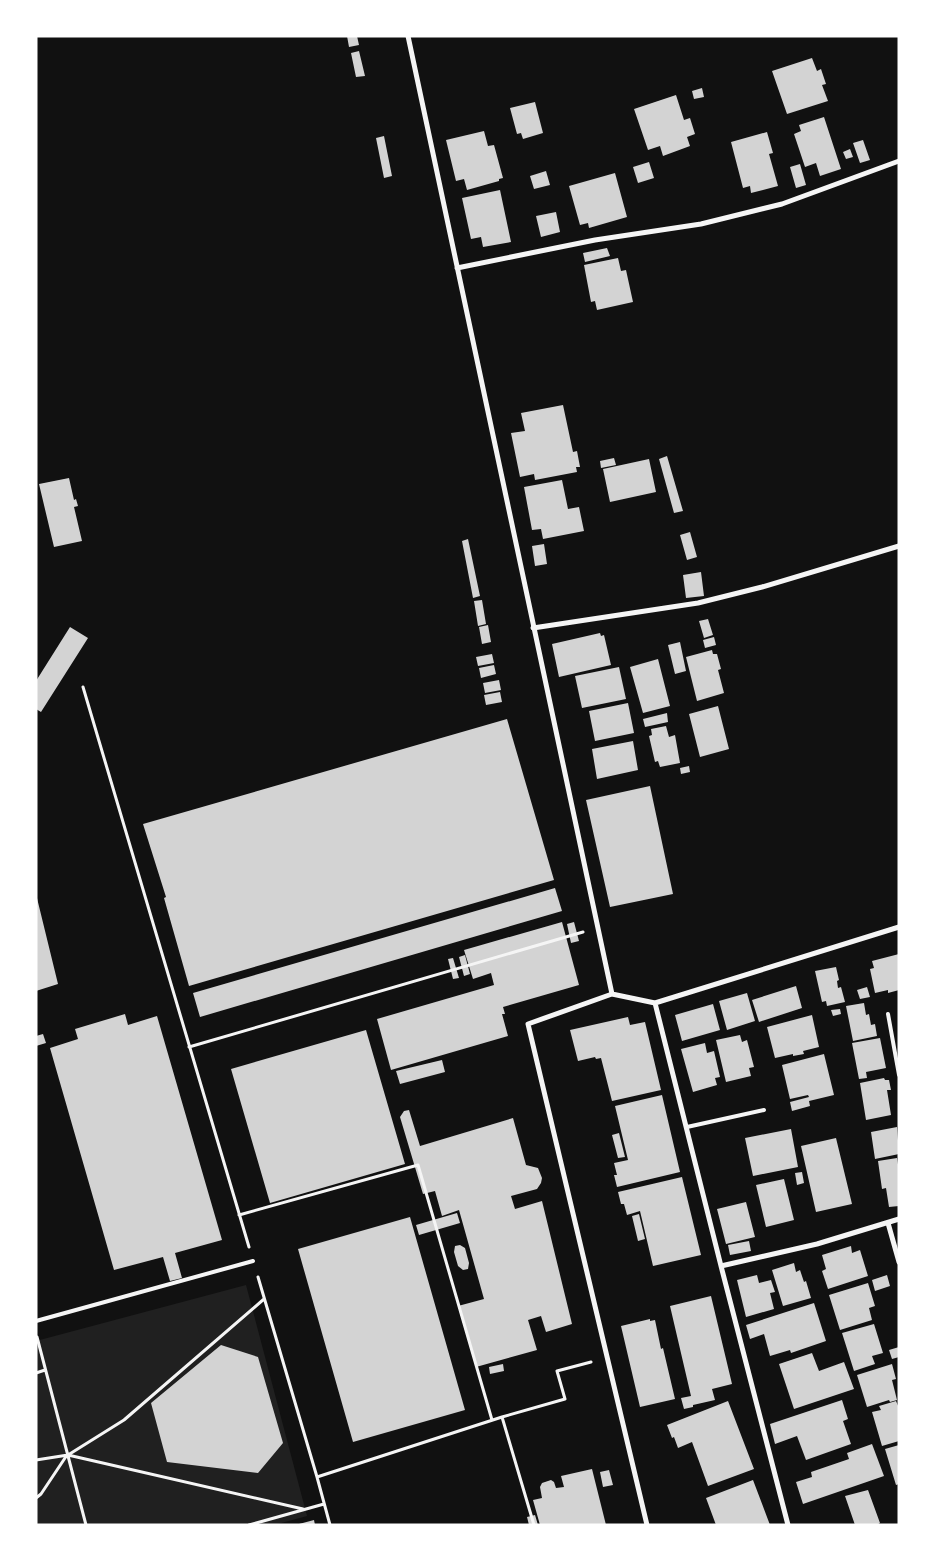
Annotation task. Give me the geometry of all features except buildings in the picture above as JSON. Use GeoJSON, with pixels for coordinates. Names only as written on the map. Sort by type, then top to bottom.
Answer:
{"type":"FeatureCollection","features":[{"type":"Feature","properties":{"kind":"street"},"geometry":{"type":"LineString","coordinates":[[408,36],[612,994]]}},
{"type":"Feature","properties":{"kind":"street"},"geometry":{"type":"LineString","coordinates":[[457,268],[595,240],[701,224],[782,204],[899,161]]}},
{"type":"Feature","properties":{"kind":"street"},"geometry":{"type":"LineString","coordinates":[[533,628],[698,603],[762,587],[899,546]]}},
{"type":"Feature","properties":{"kind":"street"},"geometry":{"type":"LineString","coordinates":[[647,1525],[528,1024],[612,994],[655,1003],[899,927]]}},
{"type":"Feature","properties":{"kind":"street"},"geometry":{"type":"LineString","coordinates":[[655,1003],[788,1525]]}},
{"type":"Feature","properties":{"kind":"street"},"geometry":{"type":"LineString","coordinates":[[721,1266],[817,1244],[899,1219]]}},
{"type":"Feature","properties":{"kind":"street"},"geometry":{"type":"LineString","coordinates":[[888,1223],[899,1262]]}},
{"type":"Feature","properties":{"kind":"lane"},"geometry":{"type":"LineString","coordinates":[[888,1014],[899,1075]]}},
{"type":"Feature","properties":{"kind":"lane"},"geometry":{"type":"LineString","coordinates":[[687,1127],[764,1110]]}},
{"type":"Feature","properties":{"kind":"lane"},"geometry":{"type":"LineString","coordinates":[[36,1321],[253,1261]]}},
{"type":"Feature","properties":{"kind":"path"},"geometry":{"type":"LineString","coordinates":[[83,687],[330,1525]]}},
{"type":"Feature","properties":{"kind":"path"},"geometry":{"type":"LineString","coordinates":[[189,1047],[598,928]]}},
{"type":"Feature","properties":{"kind":"path"},"geometry":{"type":"LineString","coordinates":[[239,1216],[418,1165],[492,1420]]}},
{"type":"Feature","properties":{"kind":"path"},"geometry":{"type":"LineString","coordinates":[[36,1498],[41,1494],[68,1455],[124,1420],[264,1299]]}},
{"type":"Feature","properties":{"kind":"path"},"geometry":{"type":"LineString","coordinates":[[36,1334],[86,1525]]}},
{"type":"Feature","properties":{"kind":"path"},"geometry":{"type":"LineString","coordinates":[[317,1477],[492,1420],[565,1399],[557,1371],[608,1357]]}},
{"type":"Feature","properties":{"kind":"path"},"geometry":{"type":"LineString","coordinates":[[36,1373],[46,1370]]}},
{"type":"Feature","properties":{"kind":"path"},"geometry":{"type":"LineString","coordinates":[[502,1417],[534,1525]]}},
{"type":"Feature","properties":{"kind":"path"},"geometry":{"type":"LineString","coordinates":[[36,1460],[68,1455],[303,1509]]}},
{"type":"Feature","properties":{"kind":"path"},"geometry":{"type":"LineString","coordinates":[[249,1525],[324,1504]]}},
{"type":"Feature","properties":{"kind":"shaded area"},"geometry":{"type":"Polygon","coordinates":[[[246,1285],[307,1516],[274,1525],[36,1525],[36,1341],[246,1285]]]}}]}
